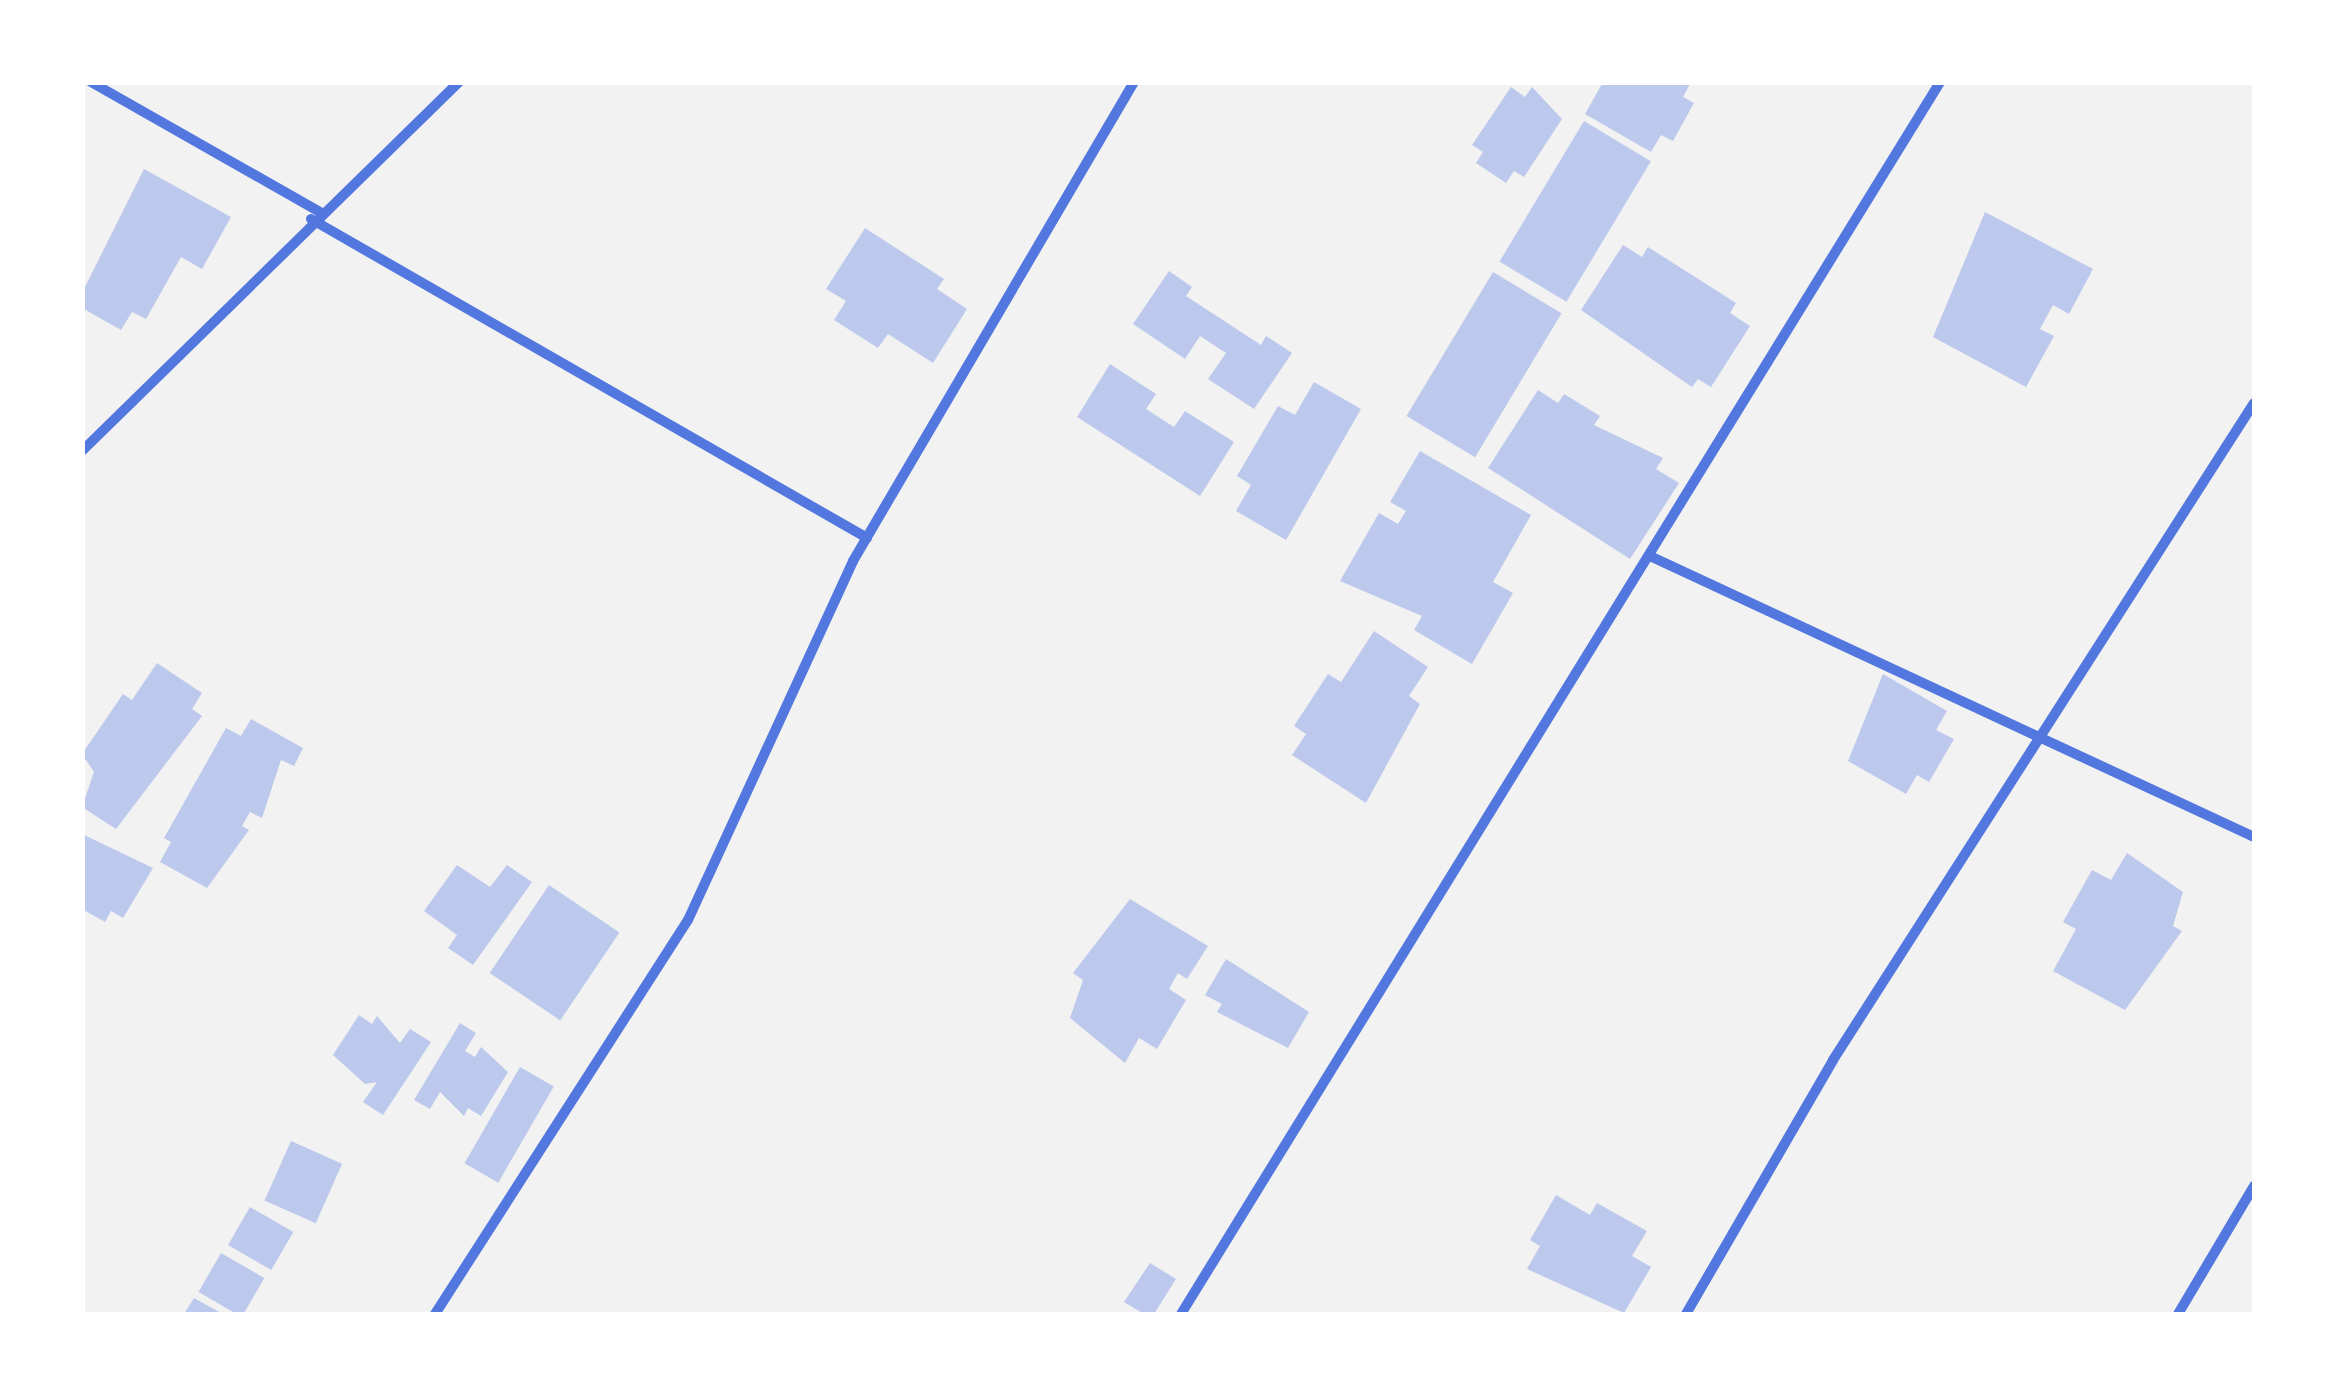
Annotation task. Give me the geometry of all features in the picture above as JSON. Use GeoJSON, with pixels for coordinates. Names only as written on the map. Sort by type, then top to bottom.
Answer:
{"type":"FeatureCollection","features":[{"type":"Feature","properties":{"kind":"street"},"geometry":{"type":"LineString","coordinates":[[91,82],[867,538]]}},
{"type":"Feature","properties":{"kind":"street"},"geometry":{"type":"LineString","coordinates":[[82,451],[316,215],[459,82]]}},
{"type":"Feature","properties":{"kind":"street"},"geometry":{"type":"LineString","coordinates":[[435,1314],[688,920],[867,538],[1134,82]]}},
{"type":"Feature","properties":{"kind":"street"},"geometry":{"type":"LineString","coordinates":[[1181,1314],[1652,556],[1940,82]]}},
{"type":"Feature","properties":{"kind":"street"},"geometry":{"type":"LineString","coordinates":[[1686,1314],[1832,1060],[2042,740],[2254,402]]}},
{"type":"Feature","properties":{"kind":"street"},"geometry":{"type":"LineString","coordinates":[[1652,556],[2254,837]]}},
{"type":"Feature","properties":{"kind":"street"},"geometry":{"type":"LineString","coordinates":[[2178,1314],[2254,1186]]}},
{"type":"Feature","properties":{"kind":"building"},"geometry":{"type":"Polygon","coordinates":[[[1603,82],[1691,82],[1683,97],[1694,103],[1673,141],[1661,135],[1651,152],[1585,114],[1603,82]]]}},
{"type":"Feature","properties":{"kind":"building"},"geometry":{"type":"Polygon","coordinates":[[[1511,87],[1525,97],[1532,87],[1562,119],[1524,177],[1514,171],[1506,183],[1476,163],[1483,152],[1472,145],[1511,87]]]}},
{"type":"Feature","properties":{"kind":"building"},"geometry":{"type":"Polygon","coordinates":[[[1584,121],[1651,161],[1566,302],[1500,262],[1584,121]]]}},
{"type":"Feature","properties":{"kind":"building"},"geometry":{"type":"Polygon","coordinates":[[[144,169],[231,217],[202,269],[181,257],[146,319],[132,312],[121,330],[82,308],[82,293],[144,169]]]}},
{"type":"Feature","properties":{"kind":"building"},"geometry":{"type":"Polygon","coordinates":[[[1985,212],[2093,269],[2069,314],[2053,305],[2040,329],[2054,336],[2026,387],[1933,337],[1985,212]]]}},
{"type":"Feature","properties":{"kind":"building"},"geometry":{"type":"Polygon","coordinates":[[[865,228],[944,279],[937,289],[967,309],[933,363],[888,334],[878,348],[834,320],[846,301],[826,289],[865,228]]]}},
{"type":"Feature","properties":{"kind":"building"},"geometry":{"type":"Polygon","coordinates":[[[1623,245],[1642,257],[1648,247],[1736,303],[1730,313],[1750,326],[1711,387],[1698,379],[1692,387],[1581,310],[1623,245]]]}},
{"type":"Feature","properties":{"kind":"building"},"geometry":{"type":"Polygon","coordinates":[[[1169,271],[1192,287],[1186,296],[1261,345],[1266,336],[1292,353],[1254,409],[1208,379],[1226,353],[1200,336],[1185,359],[1133,324],[1169,271]]]}},
{"type":"Feature","properties":{"kind":"building"},"geometry":{"type":"Polygon","coordinates":[[[1493,272],[1562,313],[1475,457],[1406,416],[1493,272]]]}},
{"type":"Feature","properties":{"kind":"building"},"geometry":{"type":"Polygon","coordinates":[[[1110,364],[1156,394],[1146,409],[1174,427],[1185,411],[1234,442],[1200,496],[1077,417],[1110,364]]]}},
{"type":"Feature","properties":{"kind":"building"},"geometry":{"type":"Polygon","coordinates":[[[1314,382],[1361,409],[1286,540],[1236,511],[1251,485],[1237,476],[1278,406],[1295,415],[1314,382]]]}},
{"type":"Feature","properties":{"kind":"building"},"geometry":{"type":"Polygon","coordinates":[[[1538,390],[1558,403],[1564,394],[1600,416],[1594,425],[1663,458],[1656,469],[1679,483],[1630,559],[1488,468],[1538,390]]]}},
{"type":"Feature","properties":{"kind":"building"},"geometry":{"type":"Polygon","coordinates":[[[1420,451],[1531,515],[1493,582],[1513,593],[1472,664],[1414,630],[1422,616],[1340,581],[1379,513],[1398,524],[1406,511],[1390,502],[1420,451]]]}},
{"type":"Feature","properties":{"kind":"building"},"geometry":{"type":"Polygon","coordinates":[[[1374,631],[1428,667],[1409,696],[1420,704],[1366,803],[1292,755],[1306,734],[1294,726],[1328,674],[1341,682],[1374,631]]]}},
{"type":"Feature","properties":{"kind":"building"},"geometry":{"type":"Polygon","coordinates":[[[157,663],[202,693],[192,709],[202,716],[116,829],[82,807],[94,772],[82,754],[123,694],[132,700],[157,663]]]}},
{"type":"Feature","properties":{"kind":"building"},"geometry":{"type":"Polygon","coordinates":[[[1883,674],[1947,711],[1936,730],[1954,739],[1929,782],[1917,775],[1906,794],[1848,761],[1883,674]]]}},
{"type":"Feature","properties":{"kind":"building"},"geometry":{"type":"Polygon","coordinates":[[[251,719],[303,748],[294,766],[281,760],[262,818],[250,812],[242,826],[249,830],[207,888],[160,862],[171,842],[164,838],[226,728],[241,736],[251,719]]]}},
{"type":"Feature","properties":{"kind":"building"},"geometry":{"type":"Polygon","coordinates":[[[82,834],[153,868],[123,918],[111,911],[105,922],[82,909],[82,834]]]}},
{"type":"Feature","properties":{"kind":"building"},"geometry":{"type":"Polygon","coordinates":[[[2127,853],[2183,892],[2173,926],[2182,931],[2125,1010],[2053,971],[2076,929],[2063,922],[2092,870],[2111,880],[2127,853]]]}},
{"type":"Feature","properties":{"kind":"building"},"geometry":{"type":"Polygon","coordinates":[[[457,865],[490,887],[507,865],[532,882],[473,965],[448,948],[457,935],[424,911],[457,865]]]}},
{"type":"Feature","properties":{"kind":"building"},"geometry":{"type":"Polygon","coordinates":[[[549,885],[619,933],[560,1020],[490,973],[549,885]]]}},
{"type":"Feature","properties":{"kind":"building"},"geometry":{"type":"Polygon","coordinates":[[[1130,899],[1208,946],[1187,979],[1178,973],[1169,989],[1186,1000],[1157,1049],[1139,1038],[1125,1063],[1070,1018],[1083,980],[1073,973],[1130,899]]]}},
{"type":"Feature","properties":{"kind":"building"},"geometry":{"type":"Polygon","coordinates":[[[1226,959],[1309,1012],[1288,1048],[1217,1012],[1222,1004],[1205,995],[1226,959]]]}},
{"type":"Feature","properties":{"kind":"building"},"geometry":{"type":"Polygon","coordinates":[[[359,1015],[372,1024],[377,1016],[400,1043],[410,1029],[431,1042],[383,1115],[363,1102],[377,1082],[365,1084],[333,1055],[359,1015]]]}},
{"type":"Feature","properties":{"kind":"building"},"geometry":{"type":"Polygon","coordinates":[[[460,1023],[476,1033],[465,1051],[475,1057],[481,1047],[508,1072],[481,1116],[468,1108],[464,1116],[440,1092],[430,1109],[414,1100],[460,1023]]]}},
{"type":"Feature","properties":{"kind":"building"},"geometry":{"type":"Polygon","coordinates":[[[520,1067],[554,1086],[498,1183],[464,1163],[520,1067]]]}},
{"type":"Feature","properties":{"kind":"building"},"geometry":{"type":"Polygon","coordinates":[[[291,1141],[342,1164],[316,1223],[265,1200],[291,1141]]]}},
{"type":"Feature","properties":{"kind":"building"},"geometry":{"type":"Polygon","coordinates":[[[1556,1195],[1590,1215],[1597,1203],[1647,1231],[1632,1256],[1651,1267],[1624,1313],[1527,1269],[1540,1246],[1530,1240],[1556,1195]]]}},
{"type":"Feature","properties":{"kind":"building"},"geometry":{"type":"Polygon","coordinates":[[[250,1207],[293,1232],[271,1270],[228,1245],[250,1207]]]}},
{"type":"Feature","properties":{"kind":"building"},"geometry":{"type":"Polygon","coordinates":[[[221,1253],[264,1278],[244,1314],[237,1314],[198,1292],[221,1253]]]}},
{"type":"Feature","properties":{"kind":"building"},"geometry":{"type":"Polygon","coordinates":[[[1150,1263],[1176,1279],[1154,1314],[1144,1314],[1124,1302],[1150,1263]]]}},
{"type":"Feature","properties":{"kind":"building"},"geometry":{"type":"Polygon","coordinates":[[[194,1298],[223,1314],[184,1314],[194,1298]]]}}]}
